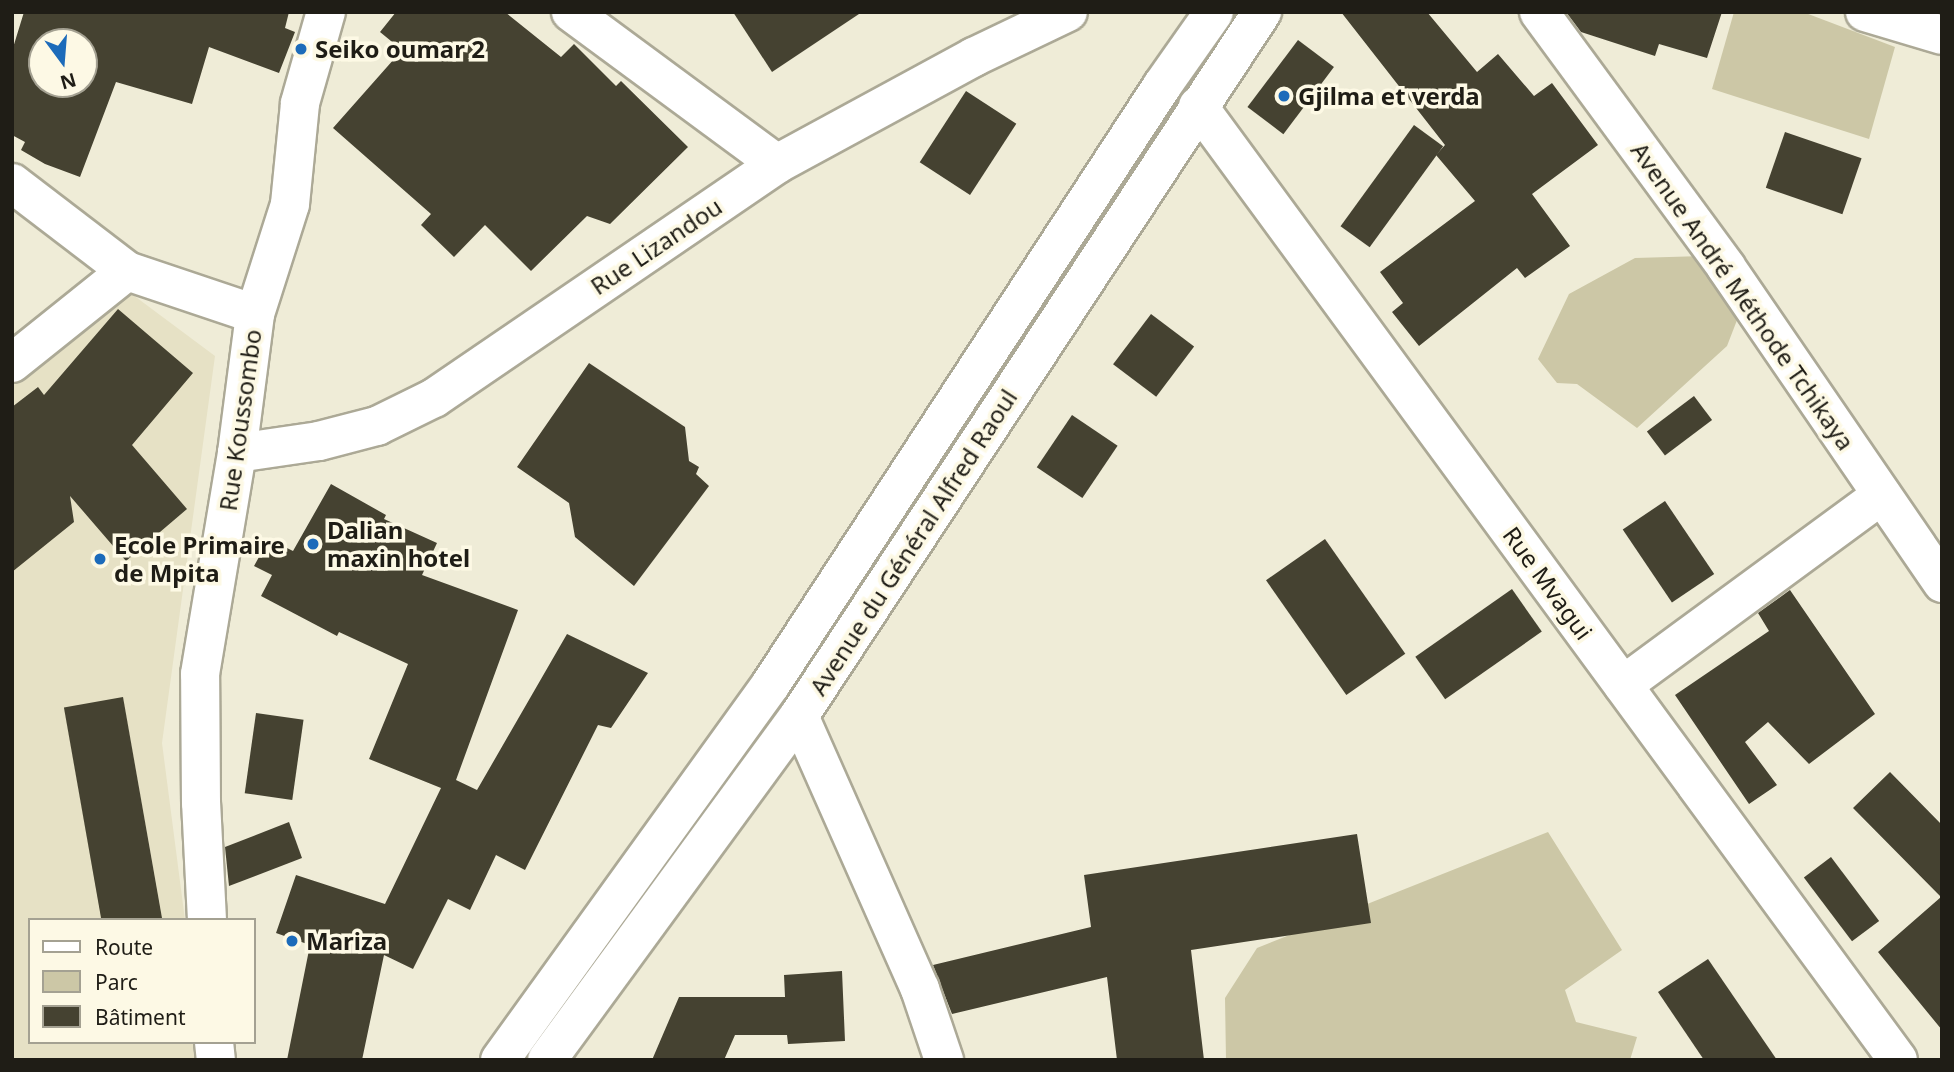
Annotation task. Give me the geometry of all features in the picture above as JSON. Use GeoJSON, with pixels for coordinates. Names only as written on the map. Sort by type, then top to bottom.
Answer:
{"type":"FeatureCollection","features":[{"type":"Feature","properties":{"kind":"street","name":"Rue Koussombo"},"geometry":{"type":"LineString","coordinates":[[207,918],[201,803],[200,674],[237,453],[255,314],[290,204],[300,103],[326,12]]}},
{"type":"Feature","properties":{"kind":"street"},"geometry":{"type":"LineString","coordinates":[[571,12],[777,164]]}},
{"type":"Feature","properties":{"kind":"street","name":"Rue Lizandou"},"geometry":{"type":"LineString","coordinates":[[237,453],[319,441],[377,426],[434,397],[777,164],[974,57],[1068,12]]}},
{"type":"Feature","properties":{"kind":"street","name":"Avenue du Général Alfred Raoul"},"geometry":{"type":"LineString","coordinates":[[500,1060],[771,684],[1162,86],[1214,12]]}},
{"type":"Feature","properties":{"kind":"street","name":"Avenue du Général Alfred Raoul"},"geometry":{"type":"LineString","coordinates":[[547,1060],[799,716],[1262,12]]}},
{"type":"Feature","properties":{"kind":"street","name":"Avenue André Méthode Tchikaya"},"geometry":{"type":"LineString","coordinates":[[1539,12],[1726,267],[1942,583]]}},
{"type":"Feature","properties":{"kind":"street"},"geometry":{"type":"LineString","coordinates":[[1865,12],[1942,35]]}},
{"type":"Feature","properties":{"kind":"street","name":"Rue Mvagui"},"geometry":{"type":"LineString","coordinates":[[1198,106],[1898,1060]]}},
{"type":"Feature","properties":{"kind":"street"},"geometry":{"type":"LineString","coordinates":[[12,184],[127,271],[255,314]]}},
{"type":"Feature","properties":{"kind":"street"},"geometry":{"type":"LineString","coordinates":[[12,363],[127,271]]}},
{"type":"Feature","properties":{"kind":"street"},"geometry":{"type":"LineString","coordinates":[[1623,685],[1882,495]]}},
{"type":"Feature","properties":{"kind":"street"},"geometry":{"type":"LineString","coordinates":[[799,716],[920,989],[944,1060]]}},
{"type":"Feature","properties":{"kind":"shaded area","name":"Ecole Primaire de Mpita"},"geometry":{"type":"Polygon","coordinates":[[[117,283],[215,356],[162,743],[185,918],[28,918],[28,1044],[202,1044],[204,1060],[12,1060],[12,375],[117,283]]]}},
{"type":"Feature","properties":{"kind":"green space"},"geometry":{"type":"Polygon","coordinates":[[[1734,12],[1803,12],[1895,47],[1869,139],[1712,89],[1734,12]]]}},
{"type":"Feature","properties":{"kind":"green space"},"geometry":{"type":"Polygon","coordinates":[[[1703,256],[1739,315],[1727,346],[1637,428],[1577,384],[1557,383],[1538,359],[1569,294],[1635,258],[1703,256]]]}},
{"type":"Feature","properties":{"kind":"green space"},"geometry":{"type":"Polygon","coordinates":[[[1548,832],[1622,950],[1565,990],[1576,1022],[1637,1037],[1630,1060],[1226,1060],[1225,998],[1257,948],[1548,832]]]}},
{"type":"Feature","properties":{"kind":"building"},"geometry":{"type":"Polygon","coordinates":[[[24,12],[289,12],[285,28],[295,32],[279,73],[209,47],[192,104],[116,82],[80,177],[45,164],[21,150],[25,142],[12,135],[12,51],[24,12]]]}},
{"type":"Feature","properties":{"kind":"building"},"geometry":{"type":"Polygon","coordinates":[[[396,12],[505,12],[561,57],[574,44],[616,86],[621,81],[688,147],[610,224],[587,216],[531,271],[485,225],[454,257],[421,225],[431,214],[333,128],[402,50],[380,32],[396,12]]]}},
{"type":"Feature","properties":{"kind":"building"},"geometry":{"type":"Polygon","coordinates":[[[733,12],[862,12],[772,72],[733,12]]]}},
{"type":"Feature","properties":{"kind":"building"},"geometry":{"type":"Polygon","coordinates":[[[1341,12],[1427,12],[1477,72],[1498,54],[1534,96],[1552,83],[1598,145],[1532,194],[1570,246],[1525,278],[1517,268],[1419,346],[1392,312],[1403,303],[1380,272],[1475,201],[1436,155],[1445,145],[1341,12]]]}},
{"type":"Feature","properties":{"kind":"building"},"geometry":{"type":"Polygon","coordinates":[[[1566,12],[1722,12],[1707,58],[1659,44],[1655,56],[1581,32],[1566,12]]]}},
{"type":"Feature","properties":{"kind":"building"},"geometry":{"type":"Polygon","coordinates":[[[1298,40],[1334,67],[1283,134],[1247,107],[1298,40]]]}},
{"type":"Feature","properties":{"kind":"building"},"geometry":{"type":"Polygon","coordinates":[[[966,91],[1016,124],[970,195],[920,162],[966,91]]]}},
{"type":"Feature","properties":{"kind":"building"},"geometry":{"type":"Polygon","coordinates":[[[1414,125],[1443,146],[1370,247],[1341,226],[1414,125]]]}},
{"type":"Feature","properties":{"kind":"building"},"geometry":{"type":"Polygon","coordinates":[[[1785,132],[1862,158],[1842,214],[1766,188],[1785,132]]]}},
{"type":"Feature","properties":{"kind":"building"},"geometry":{"type":"Polygon","coordinates":[[[118,309],[193,373],[132,445],[187,509],[126,561],[70,496],[74,522],[12,572],[12,407],[38,387],[44,395],[118,309]]]}},
{"type":"Feature","properties":{"kind":"building"},"geometry":{"type":"Polygon","coordinates":[[[1151,314],[1194,346],[1156,397],[1113,364],[1151,314]]]}},
{"type":"Feature","properties":{"kind":"building"},"geometry":{"type":"Polygon","coordinates":[[[589,363],[685,427],[689,461],[699,467],[696,474],[709,486],[634,586],[575,537],[569,503],[517,467],[589,363]]]}},
{"type":"Feature","properties":{"kind":"building"},"geometry":{"type":"Polygon","coordinates":[[[1694,396],[1712,420],[1665,455],[1647,432],[1694,396]]]}},
{"type":"Feature","properties":{"kind":"building"},"geometry":{"type":"Polygon","coordinates":[[[1072,415],[1118,446],[1082,498],[1037,467],[1072,415]]]}},
{"type":"Feature","properties":{"kind":"building"},"geometry":{"type":"Polygon","coordinates":[[[331,484],[386,515],[384,519],[437,543],[422,575],[518,610],[456,780],[477,790],[567,634],[648,673],[611,728],[598,725],[525,870],[496,855],[470,910],[448,899],[413,969],[384,955],[362,1060],[287,1060],[310,945],[276,933],[296,875],[385,904],[441,788],[369,759],[408,664],[339,632],[337,636],[261,596],[272,575],[254,566],[269,539],[293,551],[331,484]]]}},
{"type":"Feature","properties":{"kind":"building"},"geometry":{"type":"Polygon","coordinates":[[[1665,501],[1714,574],[1672,602],[1623,530],[1665,501]]]}},
{"type":"Feature","properties":{"kind":"building"},"geometry":{"type":"Polygon","coordinates":[[[1325,539],[1405,654],[1346,695],[1266,580],[1325,539]]]}},
{"type":"Feature","properties":{"kind":"building"},"geometry":{"type":"Polygon","coordinates":[[[1512,589],[1542,632],[1445,699],[1415,657],[1512,589]]]}},
{"type":"Feature","properties":{"kind":"building"},"geometry":{"type":"Polygon","coordinates":[[[1790,590],[1875,714],[1809,764],[1768,722],[1745,742],[1777,785],[1749,804],[1675,695],[1769,631],[1758,613],[1790,590]]]}},
{"type":"Feature","properties":{"kind":"building"},"geometry":{"type":"Polygon","coordinates":[[[123,697],[162,918],[101,918],[64,707],[123,697]]]}},
{"type":"Feature","properties":{"kind":"building"},"geometry":{"type":"Polygon","coordinates":[[[256,713],[304,720],[292,800],[245,793],[256,713]]]}},
{"type":"Feature","properties":{"kind":"building"},"geometry":{"type":"Polygon","coordinates":[[[1890,772],[1942,825],[1942,1030],[1878,952],[1941,897],[1853,808],[1890,772]]]}},
{"type":"Feature","properties":{"kind":"building"},"geometry":{"type":"Polygon","coordinates":[[[289,822],[302,858],[229,886],[225,847],[289,822]]]}},
{"type":"Feature","properties":{"kind":"building"},"geometry":{"type":"Polygon","coordinates":[[[1357,834],[1371,923],[1191,950],[1204,1060],[1117,1060],[1107,977],[952,1014],[933,965],[1091,927],[1084,875],[1357,834]]]}},
{"type":"Feature","properties":{"kind":"building"},"geometry":{"type":"Polygon","coordinates":[[[1831,857],[1879,921],[1852,941],[1804,877],[1831,857]]]}},
{"type":"Feature","properties":{"kind":"building"},"geometry":{"type":"Polygon","coordinates":[[[1708,959],[1777,1060],[1704,1060],[1658,992],[1708,959]]]}},
{"type":"Feature","properties":{"kind":"building"},"geometry":{"type":"Polygon","coordinates":[[[842,971],[845,1041],[788,1044],[787,1035],[735,1035],[724,1060],[652,1060],[679,997],[785,997],[784,975],[842,971]]]}},
{"type":"Feature","properties":{"kind":"place","name":"Seiko oumar 2"},"geometry":{"type":"Point","coordinates":[301,49]}},
{"type":"Feature","properties":{"kind":"place","name":"Gjilma et verda"},"geometry":{"type":"Point","coordinates":[1284,96]}},
{"type":"Feature","properties":{"kind":"place","name":"Dalian maxin hotel"},"geometry":{"type":"Point","coordinates":[313,544]}},
{"type":"Feature","properties":{"kind":"place","name":"Ecole Primaire de Mpita"},"geometry":{"type":"Point","coordinates":[100,559]}},
{"type":"Feature","properties":{"kind":"place","name":"Mariza"},"geometry":{"type":"Point","coordinates":[292,941]}}]}
